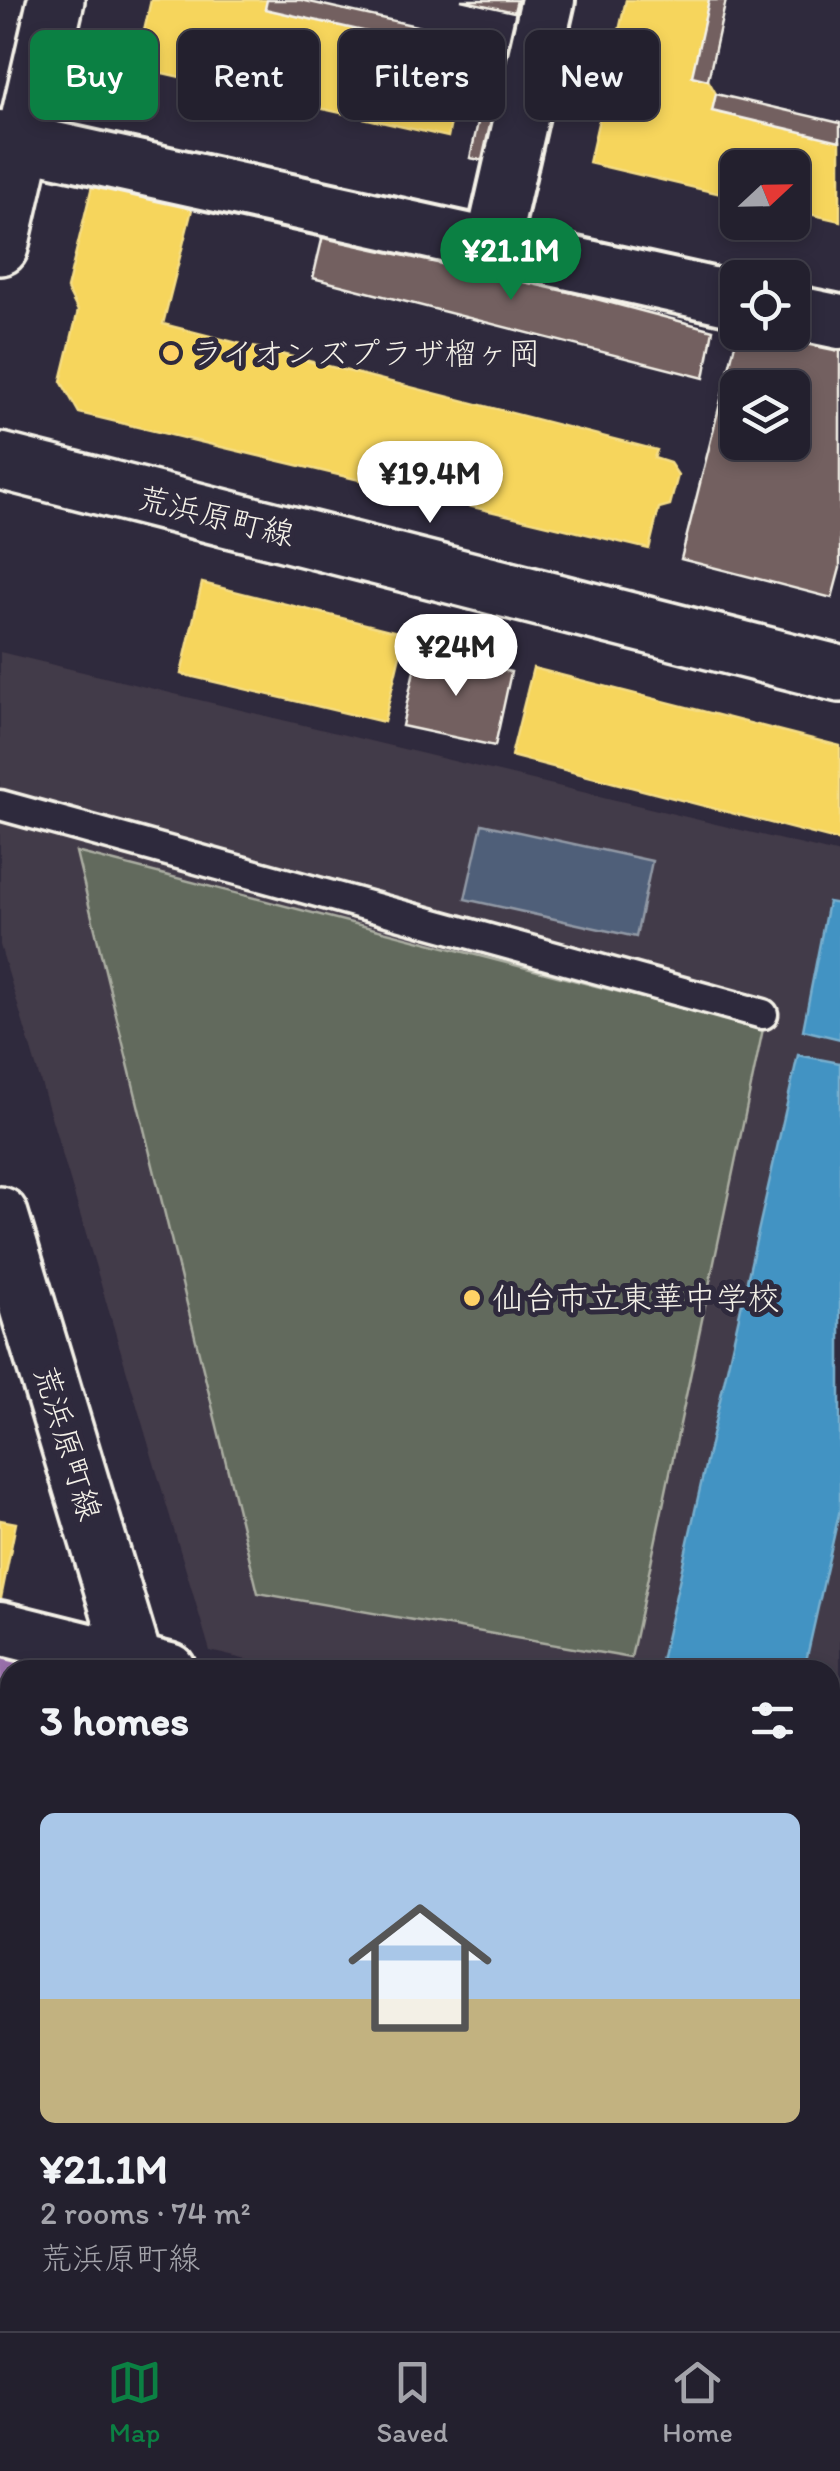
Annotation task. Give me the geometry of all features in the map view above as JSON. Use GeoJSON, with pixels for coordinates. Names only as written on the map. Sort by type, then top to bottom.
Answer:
{"type":"FeatureCollection","features":[{"type":"Feature","properties":{"kind":"main road"},"geometry":{"type":"LineString","coordinates":[[0,248],[12,140],[56,0]]}},
{"type":"Feature","properties":{"kind":"main road","name":"荒浜原町線"},"geometry":{"type":"LineString","coordinates":[[0,461],[840,674]]}},
{"type":"Feature","properties":{"kind":"main road","name":"荒浜原町線"},"geometry":{"type":"LineString","coordinates":[[0,1215],[145,1660]]}},
{"type":"Feature","properties":{"kind":"street"},"geometry":{"type":"LineString","coordinates":[[492,246],[548,0]]}},
{"type":"Feature","properties":{"kind":"street"},"geometry":{"type":"LineString","coordinates":[[12,140],[720,296]]}},
{"type":"Feature","properties":{"kind":"street"},"geometry":{"type":"LineString","coordinates":[[810,316],[840,322]]}},
{"type":"Feature","properties":{"kind":"street"},"geometry":{"type":"LineString","coordinates":[[0,1628],[121,1660]]}},
{"type":"Feature","properties":{"kind":"lane"},"geometry":{"type":"LineString","coordinates":[[0,806],[763,1014]]}},
{"type":"Feature","properties":{"kind":"shaded area","name":"仙台市立東華中学校"},"geometry":{"type":"Polygon","coordinates":[[[0,652],[840,854],[840,1660],[247,1660],[210,1651],[0,945],[0,652]]]}},
{"type":"Feature","properties":{"kind":"green space"},"geometry":{"type":"Polygon","coordinates":[[[76,852],[763,1029],[631,1658],[258,1593],[76,852]]]}},
{"type":"Feature","properties":{"kind":"water"},"geometry":{"type":"Polygon","coordinates":[[[482,824],[652,861],[636,937],[465,899],[482,824]]]}},
{"type":"Feature","properties":{"kind":"building: Homes"},"geometry":{"type":"Polygon","coordinates":[[[151,0],[267,0],[265,9],[358,30],[339,30],[339,113],[319,108],[319,30],[178,30],[178,76],[158,72],[158,30],[144,30],[151,0]]]}},
{"type":"Feature","properties":{"kind":"building: Homes"},"geometry":{"type":"Polygon","coordinates":[[[626,0],[709,0],[692,76],[708,80],[716,94],[712,111],[840,141],[840,221],[810,214],[810,150],[720,150],[720,194],[589,163],[599,120],[659,120],[659,30],[619,30],[626,0]]]}},
{"type":"Feature","properties":{"kind":"building: Homes"},"geometry":{"type":"Polygon","coordinates":[[[372,120],[451,120],[448,137],[372,120]]]}},
{"type":"Feature","properties":{"kind":"building: Homes","name":"ライオンズプラザ榴ヶ岡"},"geometry":{"type":"Polygon","coordinates":[[[93,182],[184,200],[182,206],[192,209],[163,324],[657,450],[654,458],[670,463],[678,475],[670,505],[659,508],[649,549],[79,413],[61,381],[78,311],[67,289],[93,182]]]}},
{"type":"Feature","properties":{"kind":"building: Homes"},"geometry":{"type":"Polygon","coordinates":[[[202,583],[405,634],[384,722],[181,674],[202,583]]]}},
{"type":"Feature","properties":{"kind":"building: Homes"},"geometry":{"type":"Polygon","coordinates":[[[533,668],[840,746],[840,841],[511,756],[533,668]]]}},
{"type":"Feature","properties":{"kind":"building: Homes"},"geometry":{"type":"Polygon","coordinates":[[[0,1520],[16,1523],[1,1598],[0,1598],[0,1520]]]}},
{"type":"Feature","properties":{"kind":"building: Offices"},"geometry":{"type":"Polygon","coordinates":[[[0,1643],[33,1652],[31,1660],[0,1660],[0,1643]]]}},
{"type":"Feature","properties":{"kind":"building: Schools"},"geometry":{"type":"Polygon","coordinates":[[[828,902],[840,904],[840,1039],[803,1030],[828,902]]]}},
{"type":"Feature","properties":{"kind":"building: Schools"},"geometry":{"type":"Polygon","coordinates":[[[798,1055],[840,1063],[840,1509],[806,1660],[661,1660],[798,1055]]]}},
{"type":"Feature","properties":{"kind":"building: Other"},"geometry":{"type":"Polygon","coordinates":[[[267,0],[301,0],[434,30],[359,30],[265,9],[267,0]]]}},
{"type":"Feature","properties":{"kind":"building: Other"},"geometry":{"type":"Polygon","coordinates":[[[461,0],[517,0],[514,12],[461,0]]]}},
{"type":"Feature","properties":{"kind":"building: Other"},"geometry":{"type":"Polygon","coordinates":[[[709,0],[726,0],[708,80],[692,76],[709,0]]]}},
{"type":"Feature","properties":{"kind":"building: Other"},"geometry":{"type":"Polygon","coordinates":[[[716,94],[840,123],[840,141],[712,111],[716,94]]]}},
{"type":"Feature","properties":{"kind":"building: Other"},"geometry":{"type":"Polygon","coordinates":[[[479,120],[494,120],[486,161],[470,158],[479,120]]]}},
{"type":"Feature","properties":{"kind":"building: Other"},"geometry":{"type":"Polygon","coordinates":[[[325,227],[713,330],[704,378],[313,278],[325,227]]]}},
{"type":"Feature","properties":{"kind":"building: Other"},"geometry":{"type":"Polygon","coordinates":[[[810,341],[840,349],[840,568],[832,598],[681,559],[720,404],[720,460],[810,460],[810,370],[728,370],[733,350],[810,350],[810,341]]]}},
{"type":"Feature","properties":{"kind":"building: Other"},"geometry":{"type":"Polygon","coordinates":[[[418,652],[511,672],[495,746],[402,726],[418,652]]]}},
{"type":"Feature","properties":{"kind":"place","name":"ライオンズプラザ榴ヶ岡"},"geometry":{"type":"Point","coordinates":[171,353]}},
{"type":"Feature","properties":{"kind":"place","name":"仙台市立東華中学校"},"geometry":{"type":"Point","coordinates":[472,1298]}}]}
